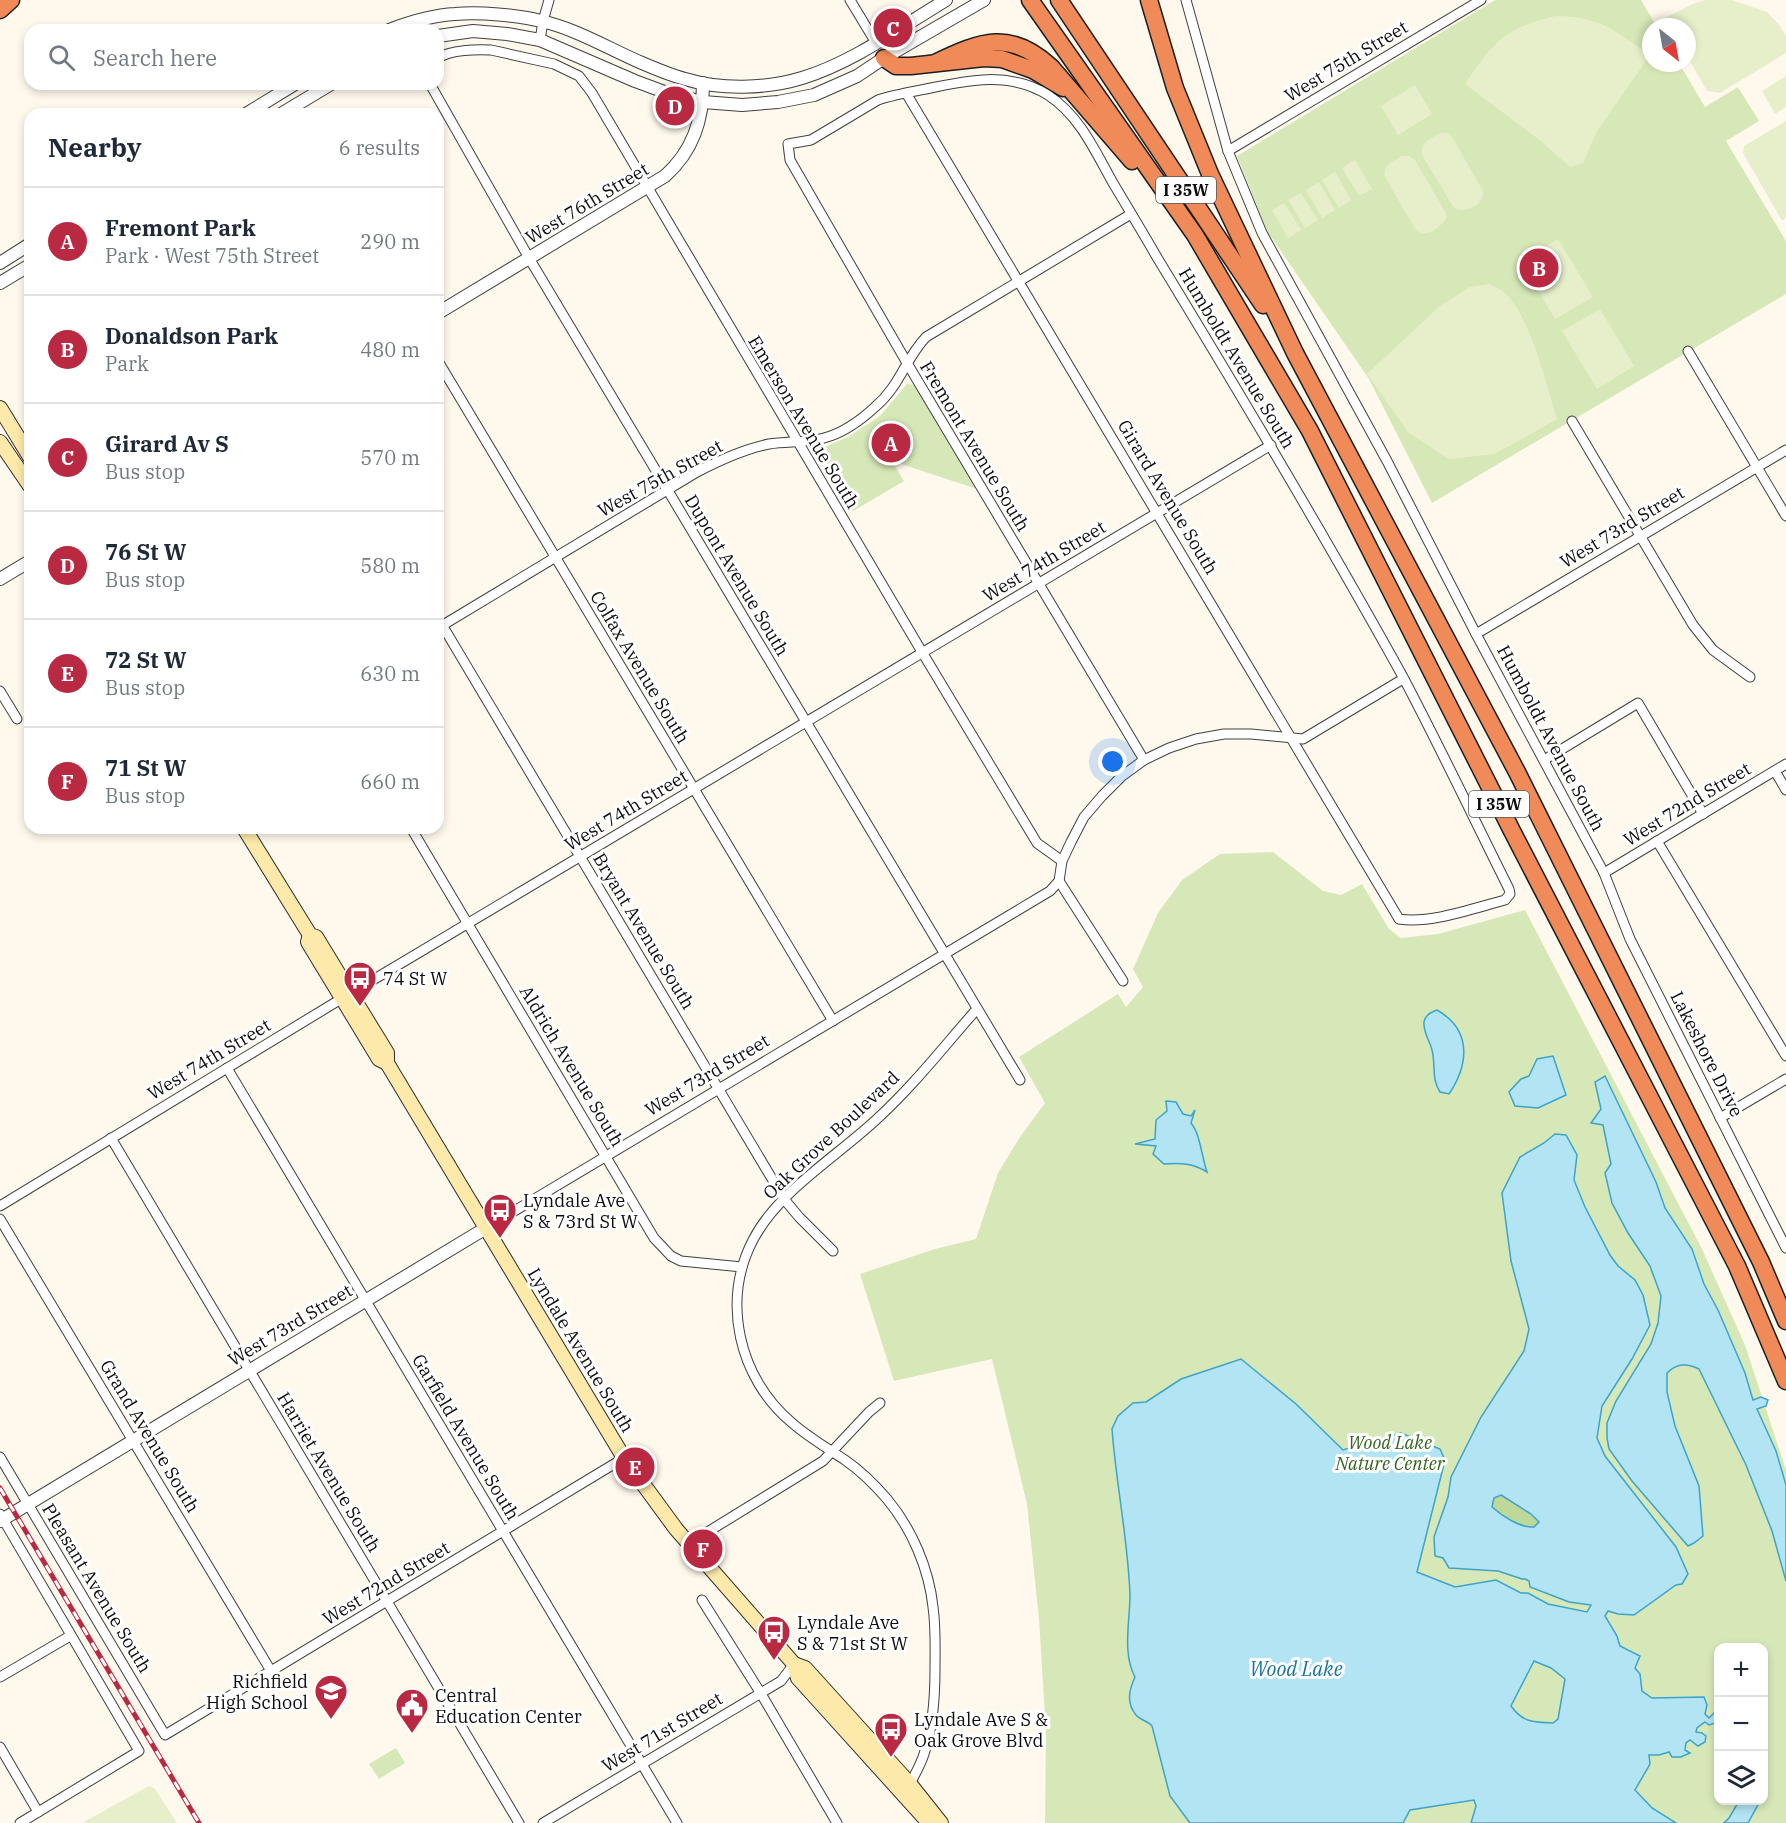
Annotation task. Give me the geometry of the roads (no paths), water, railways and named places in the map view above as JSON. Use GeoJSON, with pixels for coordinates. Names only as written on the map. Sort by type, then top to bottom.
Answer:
{"type":"FeatureCollection","features":[{"type":"Feature","properties":{"kind":"highway"},"geometry":{"type":"LineString","coordinates":[[0,10],[11,0]]}},
{"type":"Feature","properties":{"kind":"highway","name":"I 35W"},"geometry":{"type":"LineString","coordinates":[[1030,0],[1195,235],[1310,431],[1512,831],[1737,1266],[1786,1381]]}},
{"type":"Feature","properties":{"kind":"highway","name":"I 35W"},"geometry":{"type":"LineString","coordinates":[[1059,0],[1295,353],[1522,783],[1761,1262],[1786,1321]]}},
{"type":"Feature","properties":{"kind":"highway"},"geometry":{"type":"LineString","coordinates":[[1149,0],[1175,88],[1210,174],[1295,353]]}},
{"type":"Feature","properties":{"kind":"highway"},"geometry":{"type":"LineString","coordinates":[[884,58],[896,66],[911,66],[936,63],[963,49],[979,44],[1011,43],[1026,48],[1052,67],[1195,235]]}},
{"type":"Feature","properties":{"kind":"main road"},"geometry":{"type":"LineString","coordinates":[[0,408],[24,447]]}},
{"type":"Feature","properties":{"kind":"main road"},"geometry":{"type":"LineString","coordinates":[[0,442],[24,477]]}},
{"type":"Feature","properties":{"kind":"main road","name":"Lyndale Avenue South"},"geometry":{"type":"LineString","coordinates":[[248,834],[310,935],[316,937],[379,1059],[387,1063],[624,1458],[688,1544],[794,1664],[798,1677],[929,1823]]}},
{"type":"Feature","properties":{"kind":"main road","name":"Lyndale Avenue South"},"geometry":{"type":"LineString","coordinates":[[794,1664],[805,1668],[910,1784],[941,1823]]}},
{"type":"Feature","properties":{"kind":"street"},"geometry":{"type":"LineString","coordinates":[[540,40],[549,0]]}},
{"type":"Feature","properties":{"kind":"street"},"geometry":{"type":"LineString","coordinates":[[850,0],[884,58]]}},
{"type":"Feature","properties":{"kind":"street"},"geometry":{"type":"LineString","coordinates":[[408,24],[455,14],[520,17],[543,21],[578,33],[686,80],[744,86],[774,84],[801,78],[854,57],[946,0]]}},
{"type":"Feature","properties":{"kind":"street"},"geometry":{"type":"LineString","coordinates":[[444,35],[473,31],[540,40],[670,94],[703,102],[742,105],[778,102],[814,95],[857,76],[984,0]]}},
{"type":"Feature","properties":{"kind":"street","name":"Humboldt Avenue South"},"geometry":{"type":"LineString","coordinates":[[1186,0],[1228,151],[1273,253],[1387,460],[1476,634],[1604,873]]}},
{"type":"Feature","properties":{"kind":"street","name":"West 75th Street"},"geometry":{"type":"LineString","coordinates":[[1228,151],[1481,0]]}},
{"type":"Feature","properties":{"kind":"street","name":"Emerson Avenue South"},"geometry":{"type":"LineString","coordinates":[[444,56],[484,49],[554,64],[579,76],[592,93],[796,442],[1037,843],[1062,861]]}},
{"type":"Feature","properties":{"kind":"street","name":"Humboldt Avenue South"},"geometry":{"type":"LineString","coordinates":[[788,144],[810,140],[878,100],[975,79],[1018,81],[1035,88],[1062,105],[1076,120],[1271,445],[1403,679],[1509,889],[1510,894],[1505,900],[1430,918],[1413,921],[1400,919]]}},
{"type":"Feature","properties":{"kind":"street","name":"West 76th Street"},"geometry":{"type":"LineString","coordinates":[[444,309],[648,188],[674,169],[686,153],[699,126],[703,83]]}},
{"type":"Feature","properties":{"kind":"street"},"geometry":{"type":"LineString","coordinates":[[256,108],[285,90]]}},
{"type":"Feature","properties":{"kind":"street"},"geometry":{"type":"LineString","coordinates":[[291,108],[321,90]]}},
{"type":"Feature","properties":{"kind":"street","name":"Dupont Avenue South"},"geometry":{"type":"LineString","coordinates":[[433,90],[444,108]]}},
{"type":"Feature","properties":{"kind":"street","name":"Girard Avenue South"},"geometry":{"type":"LineString","coordinates":[[906,93],[1400,919]]}},
{"type":"Feature","properties":{"kind":"street","name":"Dupont Avenue South"},"geometry":{"type":"LineString","coordinates":[[444,109],[529,258],[1020,1080]]}},
{"type":"Feature","properties":{"kind":"street","name":"Fremont Avenue South"},"geometry":{"type":"LineString","coordinates":[[788,144],[790,160],[907,363],[1144,760]]}},
{"type":"Feature","properties":{"kind":"street","name":"West 75th Street"},"geometry":{"type":"LineString","coordinates":[[444,622],[720,460],[745,450],[771,444],[824,438],[843,430],[878,405],[904,372],[916,347],[937,328],[1019,282],[1131,214]]}},
{"type":"Feature","properties":{"kind":"street"},"geometry":{"type":"LineString","coordinates":[[0,263],[24,248]]}},
{"type":"Feature","properties":{"kind":"street"},"geometry":{"type":"LineString","coordinates":[[0,283],[24,269]]}},
{"type":"Feature","properties":{"kind":"street"},"geometry":{"type":"LineString","coordinates":[[1688,351],[1786,516]]}},
{"type":"Feature","properties":{"kind":"street","name":"Colfax Avenue South"},"geometry":{"type":"LineString","coordinates":[[444,371],[832,1021]]}},
{"type":"Feature","properties":{"kind":"street"},"geometry":{"type":"LineString","coordinates":[[1572,421],[1693,625],[1713,650],[1750,676]]}},
{"type":"Feature","properties":{"kind":"street","name":"West 74th Street"},"geometry":{"type":"LineString","coordinates":[[0,1206],[346,996],[1271,445]]}},
{"type":"Feature","properties":{"kind":"street","name":"West 73rd Street"},"geometry":{"type":"LineString","coordinates":[[1476,634],[1786,450]]}},
{"type":"Feature","properties":{"kind":"street"},"geometry":{"type":"LineString","coordinates":[[0,579],[24,565]]}},
{"type":"Feature","properties":{"kind":"street","name":"Bryant Avenue South"},"geometry":{"type":"LineString","coordinates":[[444,631],[581,856],[784,1199],[833,1251]]}},
{"type":"Feature","properties":{"kind":"street"},"geometry":{"type":"LineString","coordinates":[[1123,981],[1059,881],[1062,861],[1071,842],[1084,817],[1102,796],[1122,776],[1144,760],[1169,748],[1224,734],[1303,739],[1403,679]]}},
{"type":"Feature","properties":{"kind":"street"},"geometry":{"type":"LineString","coordinates":[[0,691],[17,719]]}},
{"type":"Feature","properties":{"kind":"street"},"geometry":{"type":"LineString","coordinates":[[1544,760],[1638,703],[1703,814]]}},
{"type":"Feature","properties":{"kind":"street","name":"West 72nd Street"},"geometry":{"type":"LineString","coordinates":[[1604,873],[1786,764]]}},
{"type":"Feature","properties":{"kind":"street"},"geometry":{"type":"LineString","coordinates":[[1775,771],[1786,790]]}},
{"type":"Feature","properties":{"kind":"street","name":"Aldrich Avenue South"},"geometry":{"type":"LineString","coordinates":[[415,834],[654,1238],[666,1252],[681,1261],[742,1267]]}},
{"type":"Feature","properties":{"kind":"street"},"geometry":{"type":"LineString","coordinates":[[1657,841],[1786,1056]]}},
{"type":"Feature","properties":{"kind":"street","name":"Lakeshore Drive"},"geometry":{"type":"LineString","coordinates":[[1604,873],[1630,939],[1786,1248]]}},
{"type":"Feature","properties":{"kind":"street","name":"West 73rd Street"},"geometry":{"type":"LineString","coordinates":[[1,1518],[134,1441],[365,1300],[1050,891],[1059,881]]}},
{"type":"Feature","properties":{"kind":"street","name":"Oak Grove Boulevard"},"geometry":{"type":"LineString","coordinates":[[909,1800],[910,1784],[924,1755],[933,1704],[934,1608],[919,1551],[889,1501],[869,1480],[789,1421],[768,1397],[748,1362],[740,1339],[736,1315],[738,1289],[742,1267],[752,1241],[765,1220],[784,1199],[883,1113],[977,1009]]}},
{"type":"Feature","properties":{"kind":"street","name":"Garfield Avenue South"},"geometry":{"type":"LineString","coordinates":[[227,1068],[677,1823]]}},
{"type":"Feature","properties":{"kind":"street"},"geometry":{"type":"LineString","coordinates":[[1720,1118],[1786,1079]]}},
{"type":"Feature","properties":{"kind":"street","name":"Harriet Avenue South"},"geometry":{"type":"LineString","coordinates":[[111,1138],[519,1823]]}},
{"type":"Feature","properties":{"kind":"street","name":"Grand Avenue South"},"geometry":{"type":"LineString","coordinates":[[0,1219],[271,1671]]}},
{"type":"Feature","properties":{"kind":"street"},"geometry":{"type":"LineString","coordinates":[[688,1544],[823,1461],[880,1402]]}},
{"type":"Feature","properties":{"kind":"street","name":"Pleasant Avenue South"},"geometry":{"type":"LineString","coordinates":[[0,1456],[165,1735]]}},
{"type":"Feature","properties":{"kind":"street","name":"West 72nd Street"},"geometry":{"type":"LineString","coordinates":[[165,1735],[624,1458]]}},
{"type":"Feature","properties":{"kind":"street"},"geometry":{"type":"LineString","coordinates":[[1,1518],[139,1751],[20,1823]]}},
{"type":"Feature","properties":{"kind":"street"},"geometry":{"type":"LineString","coordinates":[[702,1600],[760,1692],[837,1823]]}},
{"type":"Feature","properties":{"kind":"street"},"geometry":{"type":"LineString","coordinates":[[0,1677],[70,1636]]}},
{"type":"Feature","properties":{"kind":"street","name":"West 71st Street"},"geometry":{"type":"LineString","coordinates":[[543,1823],[781,1681],[794,1664]]}},
{"type":"Feature","properties":{"kind":"street"},"geometry":{"type":"LineString","coordinates":[[0,1747],[38,1812]]}},
{"type":"Feature","properties":{"kind":"water"},"geometry":{"type":"Polygon","coordinates":[[[1437,1010],[1456,1027],[1464,1048],[1460,1071],[1449,1094],[1440,1092],[1437,1087],[1432,1050],[1424,1026],[1427,1016],[1437,1010]]]}},
{"type":"Feature","properties":{"kind":"water"},"geometry":{"type":"Polygon","coordinates":[[[1553,1056],[1566,1095],[1538,1108],[1515,1106],[1509,1092],[1521,1079],[1529,1076],[1537,1059],[1553,1056]]]}},
{"type":"Feature","properties":{"kind":"water"},"geometry":{"type":"Polygon","coordinates":[[[1605,1076],[1656,1182],[1665,1208],[1692,1249],[1704,1284],[1718,1310],[1745,1373],[1753,1400],[1761,1397],[1768,1400],[1766,1406],[1757,1409],[1776,1451],[1786,1485],[1786,1581],[1772,1531],[1746,1465],[1699,1369],[1682,1365],[1675,1367],[1667,1373],[1667,1392],[1675,1426],[1699,1486],[1703,1536],[1688,1546],[1632,1481],[1609,1449],[1607,1423],[1616,1401],[1651,1344],[1658,1323],[1661,1296],[1650,1266],[1612,1203],[1605,1173],[1611,1164],[1603,1125],[1591,1123],[1601,1109],[1595,1082],[1605,1076]]]}},
{"type":"Feature","properties":{"kind":"water"},"geometry":{"type":"Polygon","coordinates":[[[1166,1101],[1176,1102],[1183,1114],[1191,1116],[1195,1110],[1191,1123],[1199,1139],[1207,1172],[1186,1164],[1164,1164],[1153,1154],[1156,1146],[1135,1144],[1155,1139],[1156,1120],[1167,1111],[1166,1101]]]}},
{"type":"Feature","properties":{"kind":"water","name":"Wood Lake"},"geometry":{"type":"Polygon","coordinates":[[[1555,1134],[1566,1135],[1577,1155],[1574,1180],[1585,1207],[1610,1255],[1618,1266],[1635,1280],[1643,1295],[1650,1325],[1632,1359],[1602,1406],[1597,1438],[1605,1456],[1676,1547],[1688,1574],[1682,1584],[1676,1585],[1634,1615],[1608,1611],[1605,1616],[1620,1646],[1640,1656],[1635,1668],[1640,1674],[1642,1691],[1652,1698],[1704,1697],[1707,1705],[1705,1714],[1709,1718],[1714,1713],[1714,1723],[1709,1725],[1705,1722],[1697,1728],[1696,1732],[1706,1736],[1705,1742],[1698,1746],[1690,1740],[1686,1743],[1685,1750],[1690,1753],[1681,1757],[1672,1757],[1669,1752],[1649,1755],[1650,1764],[1635,1790],[1652,1808],[1676,1823],[1471,1823],[1476,1806],[1474,1800],[1410,1810],[1403,1823],[1190,1823],[1170,1796],[1152,1726],[1136,1715],[1130,1701],[1130,1692],[1135,1677],[1131,1668],[1128,1647],[1129,1574],[1112,1429],[1118,1416],[1133,1403],[1146,1402],[1181,1379],[1241,1359],[1296,1404],[1343,1450],[1401,1433],[1440,1449],[1445,1460],[1417,1572],[1455,1587],[1496,1580],[1548,1604],[1587,1612],[1591,1605],[1569,1602],[1530,1587],[1529,1581],[1525,1579],[1498,1571],[1449,1568],[1443,1558],[1435,1556],[1434,1537],[1448,1497],[1451,1477],[1481,1417],[1524,1351],[1529,1329],[1511,1261],[1502,1193],[1520,1157],[1555,1134]],[[1501,1495],[1494,1498],[1492,1507],[1512,1521],[1534,1527],[1539,1522],[1531,1514],[1501,1495]],[[1534,1661],[1511,1706],[1525,1719],[1553,1723],[1558,1719],[1565,1679],[1551,1668],[1534,1661]]]}},
{"type":"Feature","properties":{"kind":"water"},"geometry":{"type":"Polygon","coordinates":[[[1737,1805],[1758,1805],[1748,1823],[1724,1823],[1737,1805]]]}},
{"type":"Feature","properties":{"kind":"railway"},"geometry":{"type":"LineString","coordinates":[[0,1488],[199,1823]]}},
{"type":"Feature","properties":{"kind":"place","name":"Girard Av S"},"geometry":{"type":"Point","coordinates":[893,28]}},
{"type":"Feature","properties":{"kind":"place","name":"76 St W"},"geometry":{"type":"Point","coordinates":[675,106]}},
{"type":"Feature","properties":{"kind":"place","name":"Donaldson Park"},"geometry":{"type":"Point","coordinates":[1539,268]}},
{"type":"Feature","properties":{"kind":"place","name":"Fremont Park"},"geometry":{"type":"Point","coordinates":[891,443]}},
{"type":"Feature","properties":{"kind":"place","name":"74 St W"},"geometry":{"type":"Point","coordinates":[360,1007]}},
{"type":"Feature","properties":{"kind":"place","name":"Lyndale Ave S & 73rd St W"},"geometry":{"type":"Point","coordinates":[500,1239]}},
{"type":"Feature","properties":{"kind":"place","name":"72 St W"},"geometry":{"type":"Point","coordinates":[635,1467]}},
{"type":"Feature","properties":{"kind":"place","name":"71 St W"},"geometry":{"type":"Point","coordinates":[703,1549]}},
{"type":"Feature","properties":{"kind":"place","name":"Lyndale Ave S & 71st St W"},"geometry":{"type":"Point","coordinates":[774,1661]}},
{"type":"Feature","properties":{"kind":"place","name":"Richfield High School"},"geometry":{"type":"Point","coordinates":[331,1720]}},
{"type":"Feature","properties":{"kind":"place","name":"Central Education Center"},"geometry":{"type":"Point","coordinates":[412,1734]}},
{"type":"Feature","properties":{"kind":"place","name":"Lyndale Ave S & Oak Grove Blvd"},"geometry":{"type":"Point","coordinates":[891,1758]}},
{"type":"Feature","properties":{"kind":"park label","name":"Wood Lake Nature Center"},"geometry":{"type":"Point","coordinates":[1390,1452]}}]}
